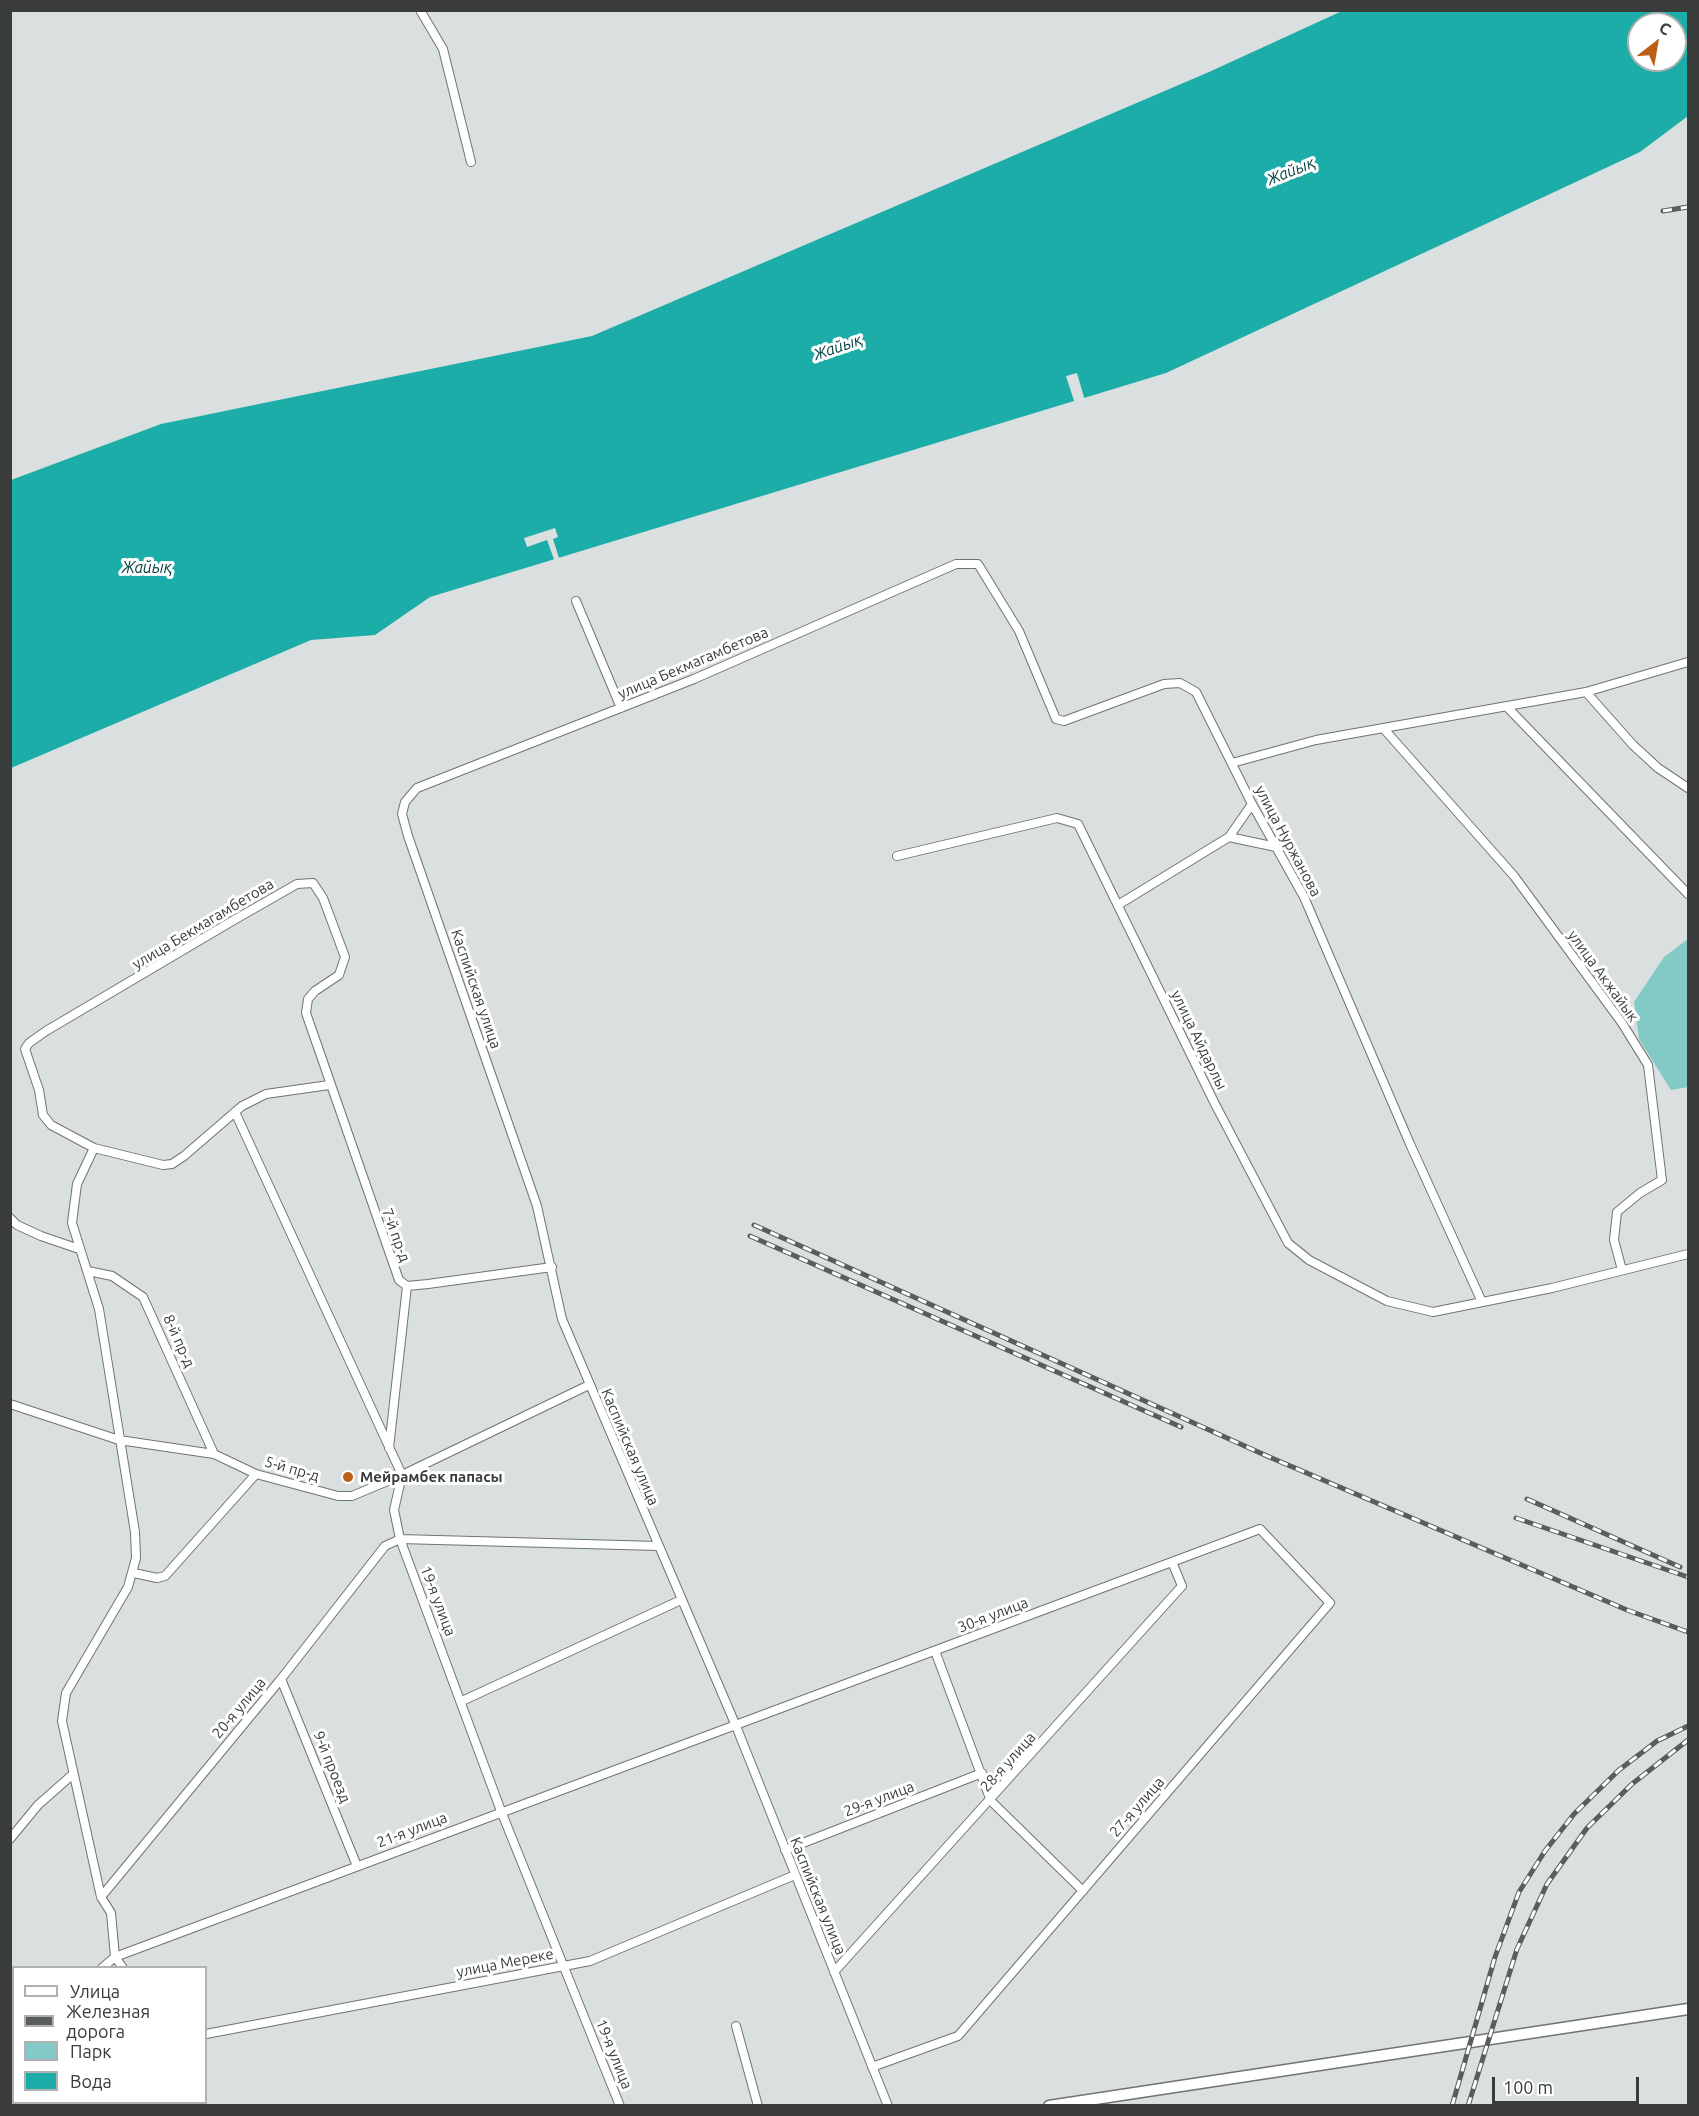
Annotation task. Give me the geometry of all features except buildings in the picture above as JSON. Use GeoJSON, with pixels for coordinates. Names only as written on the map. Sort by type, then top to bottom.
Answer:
{"type":"FeatureCollection","features":[{"type":"Feature","properties":{"kind":"street"},"geometry":{"type":"LineString","coordinates":[[420,10],[443,49],[471,162]]}},
{"type":"Feature","properties":{"kind":"street","name":"улица Бекмагамбетова"},"geometry":{"type":"LineString","coordinates":[[417,788],[694,679],[956,564],[978,564]]}},
{"type":"Feature","properties":{"kind":"street","name":"улица Нуржанова"},"geometry":{"type":"LineString","coordinates":[[978,564],[1019,631],[1056,718],[1064,721],[1164,684],[1188,685],[1196,692],[1252,804],[1304,897],[1410,1144],[1482,1302]]}},
{"type":"Feature","properties":{"kind":"street"},"geometry":{"type":"LineString","coordinates":[[576,601],[621,708]]}},
{"type":"Feature","properties":{"kind":"street"},"geometry":{"type":"LineString","coordinates":[[1232,764],[1316,740],[1508,708],[1586,692],[1689,662]]}},
{"type":"Feature","properties":{"kind":"street"},"geometry":{"type":"LineString","coordinates":[[1586,692],[1633,745],[1658,768],[1689,788]]}},
{"type":"Feature","properties":{"kind":"street"},"geometry":{"type":"LineString","coordinates":[[1508,708],[1689,894]]}},
{"type":"Feature","properties":{"kind":"street","name":"улица Акжайык"},"geometry":{"type":"LineString","coordinates":[[1384,729],[1514,876],[1622,1023],[1648,1065],[1662,1180],[1640,1193],[1617,1212],[1614,1240],[1622,1270]]}},
{"type":"Feature","properties":{"kind":"street","name":"Каспийская улица"},"geometry":{"type":"LineString","coordinates":[[417,788],[405,802],[402,814],[537,1206],[552,1267],[561,1319],[736,1726],[888,2106]]}},
{"type":"Feature","properties":{"kind":"street"},"geometry":{"type":"LineString","coordinates":[[1118,905],[1230,837],[1252,804]]}},
{"type":"Feature","properties":{"kind":"street","name":"улица Айдарлы"},"geometry":{"type":"LineString","coordinates":[[897,856],[1057,818],[1078,824],[1215,1104],[1288,1243],[1309,1260],[1387,1301],[1434,1312],[1689,1254]]}},
{"type":"Feature","properties":{"kind":"street"},"geometry":{"type":"LineString","coordinates":[[1230,837],[1276,848]]}},
{"type":"Feature","properties":{"kind":"street","name":"улица Бекмагамбетова"},"geometry":{"type":"LineString","coordinates":[[94,1148],[51,1125],[43,1115],[39,1090],[26,1057],[25,1049],[29,1043],[234,920],[306,882],[318,888],[345,957],[339,975],[315,991],[308,999],[306,1013],[329,1085]]}},
{"type":"Feature","properties":{"kind":"street"},"geometry":{"type":"LineString","coordinates":[[122,1966],[115,1957],[111,1913],[100,1897],[62,1721],[66,1693],[134,1573],[135,1532],[99,1309],[72,1223],[76,1184],[94,1148],[163,1165],[172,1164],[235,1112],[266,1094],[329,1085]]}},
{"type":"Feature","properties":{"kind":"street","name":"7-й пр-д"},"geometry":{"type":"LineString","coordinates":[[329,1085],[391,1265],[399,1280],[407,1286]]}},
{"type":"Feature","properties":{"kind":"street"},"geometry":{"type":"LineString","coordinates":[[235,1112],[389,1451],[402,1474]]}},
{"type":"Feature","properties":{"kind":"street"},"geometry":{"type":"LineString","coordinates":[[10,1218],[17,1225],[41,1236],[79,1249]]}},
{"type":"Feature","properties":{"kind":"street"},"geometry":{"type":"LineString","coordinates":[[389,1451],[407,1286],[552,1267]]}},
{"type":"Feature","properties":{"kind":"street","name":"8-й пр-д"},"geometry":{"type":"LineString","coordinates":[[88,1271],[112,1276],[144,1297],[214,1454]]}},
{"type":"Feature","properties":{"kind":"street","name":"5-й пр-д"},"geometry":{"type":"LineString","coordinates":[[10,1404],[119,1440],[214,1454],[256,1474],[338,1496],[352,1496],[589,1385]]}},
{"type":"Feature","properties":{"kind":"street"},"geometry":{"type":"LineString","coordinates":[[134,1573],[157,1578],[165,1576],[256,1474]]}},
{"type":"Feature","properties":{"kind":"street","name":"19-я улица"},"geometry":{"type":"LineString","coordinates":[[402,1474],[394,1510],[400,1539],[501,1811],[620,2106]]}},
{"type":"Feature","properties":{"kind":"street","name":"30-я улица"},"geometry":{"type":"LineString","coordinates":[[736,1726],[1260,1529]]}},
{"type":"Feature","properties":{"kind":"street","name":"27-я улица"},"geometry":{"type":"LineString","coordinates":[[872,2067],[958,2036],[1330,1603],[1260,1529]]}},
{"type":"Feature","properties":{"kind":"street"},"geometry":{"type":"LineString","coordinates":[[400,1539],[658,1546]]}},
{"type":"Feature","properties":{"kind":"street","name":"20-я улица"},"geometry":{"type":"LineString","coordinates":[[100,1897],[281,1678],[385,1546],[400,1539]]}},
{"type":"Feature","properties":{"kind":"street","name":"28-я улица"},"geometry":{"type":"LineString","coordinates":[[834,1972],[991,1801],[1182,1586],[1172,1562]]}},
{"type":"Feature","properties":{"kind":"street"},"geometry":{"type":"LineString","coordinates":[[462,1701],[681,1600]]}},
{"type":"Feature","properties":{"kind":"street"},"geometry":{"type":"LineString","coordinates":[[934,1651],[991,1801],[1083,1891]]}},
{"type":"Feature","properties":{"kind":"street","name":"9-й проезд"},"geometry":{"type":"LineString","coordinates":[[281,1678],[357,1866]]}},
{"type":"Feature","properties":{"kind":"street","name":"21-я улица"},"geometry":{"type":"LineString","coordinates":[[104,1966],[115,1957],[501,1811],[736,1726]]}},
{"type":"Feature","properties":{"kind":"street","name":"29-я улица"},"geometry":{"type":"LineString","coordinates":[[785,1850],[982,1773]]}},
{"type":"Feature","properties":{"kind":"street"},"geometry":{"type":"LineString","coordinates":[[10,1839],[38,1805],[72,1775]]}},
{"type":"Feature","properties":{"kind":"street","name":"улица Мереке"},"geometry":{"type":"LineString","coordinates":[[207,2034],[590,1961],[795,1875]]}},
{"type":"Feature","properties":{"kind":"street"},"geometry":{"type":"LineString","coordinates":[[1049,2106],[1689,2009]]}},
{"type":"Feature","properties":{"kind":"street"},"geometry":{"type":"LineString","coordinates":[[736,2026],[758,2106]]}},
{"type":"Feature","properties":{"kind":"green space"},"geometry":{"type":"Polygon","coordinates":[[[1688,939],[1688,1087],[1671,1090],[1639,1039],[1634,1002],[1664,957],[1688,939]]]}},
{"type":"Feature","properties":{"kind":"water","name":"Жайық"},"geometry":{"type":"Polygon","coordinates":[[[1342,11],[1688,11],[1688,116],[1640,152],[1166,373],[430,597],[375,635],[311,640],[11,768],[11,480],[161,424],[592,336],[1209,72],[1342,11]]]}},
{"type":"Feature","properties":{"kind":"pier"},"geometry":{"type":"Polygon","coordinates":[[[1077,373],[1085,401],[1075,404],[1066,376],[1077,373]]]}},
{"type":"Feature","properties":{"kind":"pier"},"geometry":{"type":"Polygon","coordinates":[[[555,528],[558,537],[553,539],[560,561],[555,562],[547,540],[527,547],[524,538],[555,528]]]}},
{"type":"Feature","properties":{"kind":"railway"},"geometry":{"type":"LineString","coordinates":[[1663,211],[1688,207]]}},
{"type":"Feature","properties":{"kind":"railway"},"geometry":{"type":"LineString","coordinates":[[754,1225],[1267,1456],[1627,1610],[1688,1632]]}},
{"type":"Feature","properties":{"kind":"railway"},"geometry":{"type":"LineString","coordinates":[[750,1236],[1181,1427]]}},
{"type":"Feature","properties":{"kind":"railway"},"geometry":{"type":"LineString","coordinates":[[1527,1499],[1680,1567]]}},
{"type":"Feature","properties":{"kind":"railway"},"geometry":{"type":"LineString","coordinates":[[1516,1518],[1688,1577]]}},
{"type":"Feature","properties":{"kind":"railway"},"geometry":{"type":"LineString","coordinates":[[1452,2106],[1495,1957],[1519,1892],[1545,1851],[1574,1814],[1619,1770],[1657,1741],[1688,1726]]}},
{"type":"Feature","properties":{"kind":"railway"},"geometry":{"type":"LineString","coordinates":[[1468,2106],[1517,1949],[1547,1884],[1587,1828],[1632,1784],[1688,1740]]}},
{"type":"Feature","properties":{"kind":"place","name":"Мейрамбек папасы"},"geometry":{"type":"Point","coordinates":[348,1477]}}]}
